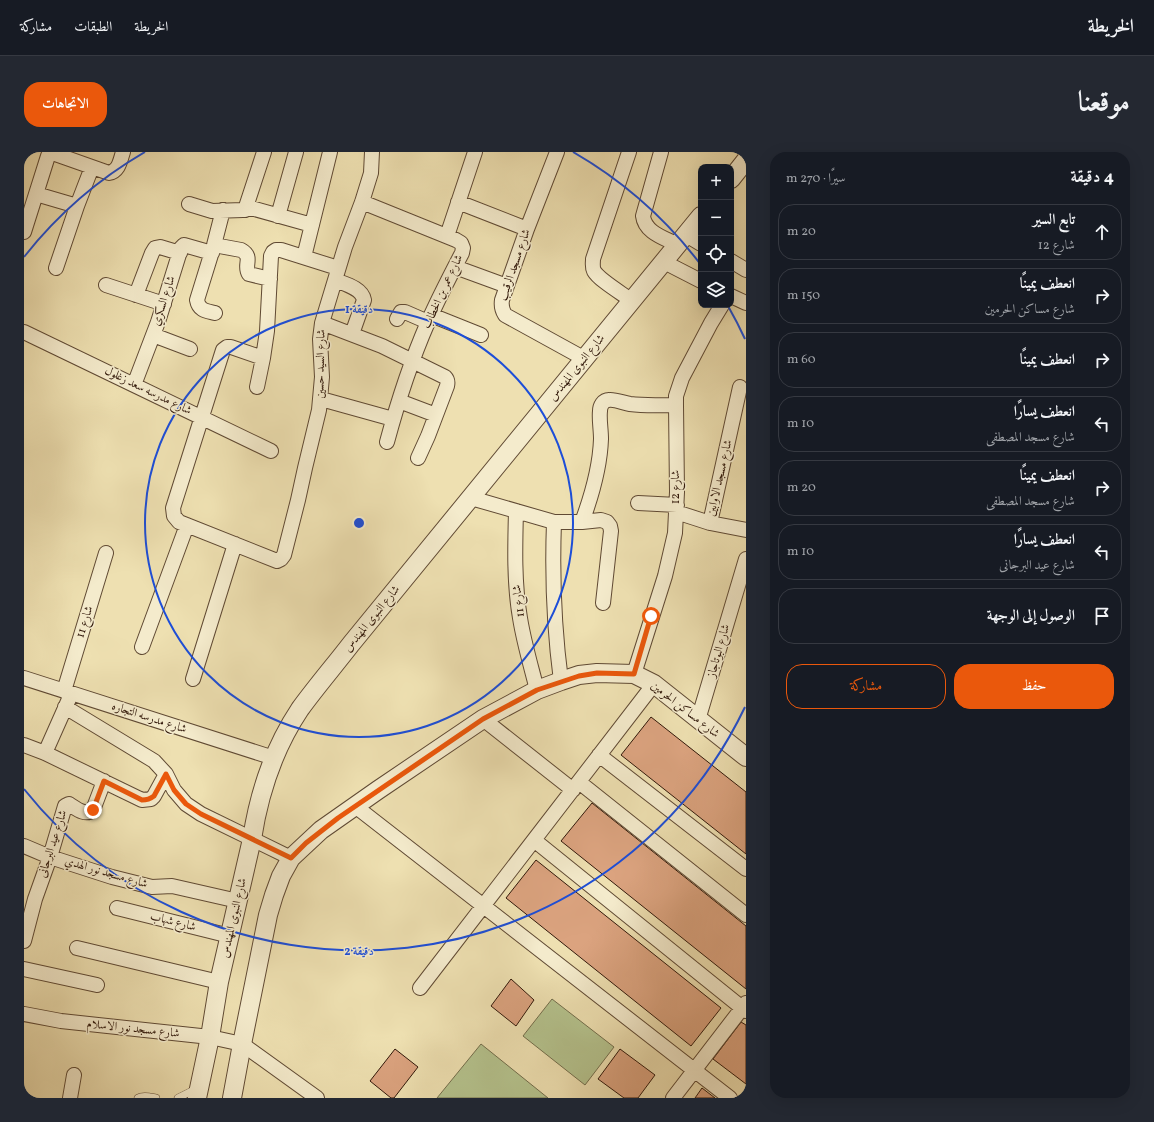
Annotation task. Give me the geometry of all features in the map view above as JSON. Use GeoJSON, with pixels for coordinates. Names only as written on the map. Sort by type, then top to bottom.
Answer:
{"type":"FeatureCollection","features":[{"type":"Feature","properties":{"kind":"street"},"geometry":{"type":"LineString","coordinates":[[24,232],[48,156],[55,154],[109,173],[113,172],[119,166],[123,152]]}},
{"type":"Feature","properties":{"kind":"street"},"geometry":{"type":"LineString","coordinates":[[245,210],[264,152]]}},
{"type":"Feature","properties":{"kind":"street"},"geometry":{"type":"LineString","coordinates":[[304,257],[330,152]]}},
{"type":"Feature","properties":{"kind":"street","name":"شارع السيد حسين"},"geometry":{"type":"LineString","coordinates":[[234,544],[276,561],[281,559],[284,555],[321,399],[322,377],[320,335],[322,323],[371,173],[372,152]]}},
{"type":"Feature","properties":{"kind":"street"},"geometry":{"type":"LineString","coordinates":[[447,236],[475,152]]}},
{"type":"Feature","properties":{"kind":"street","name":"شارع مسجد الرقيب"},"geometry":{"type":"LineString","coordinates":[[557,152],[527,229],[501,305],[505,315],[585,359]]}},
{"type":"Feature","properties":{"kind":"street"},"geometry":{"type":"LineString","coordinates":[[629,152],[593,259],[592,266],[594,272],[599,277],[632,301]]}},
{"type":"Feature","properties":{"kind":"street"},"geometry":{"type":"LineString","coordinates":[[661,152],[643,216],[644,222],[651,231],[688,241]]}},
{"type":"Feature","properties":{"kind":"street"},"geometry":{"type":"LineString","coordinates":[[739,152],[746,156]]}},
{"type":"Feature","properties":{"kind":"street"},"geometry":{"type":"LineString","coordinates":[[278,216],[291,153]]}},
{"type":"Feature","properties":{"kind":"street"},"geometry":{"type":"LineString","coordinates":[[734,174],[746,160]]}},
{"type":"Feature","properties":{"kind":"street"},"geometry":{"type":"LineString","coordinates":[[56,268],[92,167]]}},
{"type":"Feature","properties":{"kind":"street"},"geometry":{"type":"LineString","coordinates":[[36,194],[77,206]]}},
{"type":"Feature","properties":{"kind":"street","name":"شارع عمر بن الخطاب"},"geometry":{"type":"LineString","coordinates":[[362,202],[447,236],[461,243],[463,248],[412,360],[387,442]]}},
{"type":"Feature","properties":{"kind":"street"},"geometry":{"type":"LineString","coordinates":[[458,202],[527,229]]}},
{"type":"Feature","properties":{"kind":"street"},"geometry":{"type":"LineString","coordinates":[[189,204],[212,211],[245,210],[251,208],[312,225]]}},
{"type":"Feature","properties":{"kind":"street"},"geometry":{"type":"LineString","coordinates":[[216,313],[201,309],[197,304],[197,300],[213,249],[223,210]]}},
{"type":"Feature","properties":{"kind":"street","name":"شارع النبوى المهندس"},"geometry":{"type":"LineString","coordinates":[[199,1090],[210,1038],[219,982],[252,839],[255,818],[266,778],[289,727],[300,709],[317,687],[664,262],[688,241],[698,222]]}},
{"type":"Feature","properties":{"kind":"street"},"geometry":{"type":"LineString","coordinates":[[136,295],[152,253],[155,248],[160,247],[180,253],[181,248],[184,245],[213,249],[241,250],[248,259],[247,270],[249,274],[270,279]]}},
{"type":"Feature","properties":{"kind":"street"},"geometry":{"type":"LineString","coordinates":[[257,387],[267,331],[271,256],[276,250],[304,257],[337,274],[363,295],[364,300],[352,334]]}},
{"type":"Feature","properties":{"kind":"street","name":"شارع السكري"},"geometry":{"type":"LineString","coordinates":[[134,385],[164,304],[180,253]]}},
{"type":"Feature","properties":{"kind":"street"},"geometry":{"type":"LineString","coordinates":[[664,262],[698,279]]}},
{"type":"Feature","properties":{"kind":"street"},"geometry":{"type":"LineString","coordinates":[[734,263],[746,270]]}},
{"type":"Feature","properties":{"kind":"street"},"geometry":{"type":"LineString","coordinates":[[455,267],[507,286]]}},
{"type":"Feature","properties":{"kind":"street"},"geometry":{"type":"LineString","coordinates":[[106,285],[164,304]]}},
{"type":"Feature","properties":{"kind":"street"},"geometry":{"type":"LineString","coordinates":[[734,297],[746,303]]}},
{"type":"Feature","properties":{"kind":"street","name":"شارع 12"},"geometry":{"type":"LineString","coordinates":[[634,674],[665,576],[675,533],[676,396],[682,378],[720,308]]}},
{"type":"Feature","properties":{"kind":"street"},"geometry":{"type":"LineString","coordinates":[[397,319],[399,313],[405,312],[481,335]]}},
{"type":"Feature","properties":{"kind":"street"},"geometry":{"type":"LineString","coordinates":[[322,323],[382,346],[447,379],[447,386],[418,458]]}},
{"type":"Feature","properties":{"kind":"street","name":"شارع مدرسه سعد زغلول"},"geometry":{"type":"LineString","coordinates":[[24,332],[271,451]]}},
{"type":"Feature","properties":{"kind":"street"},"geometry":{"type":"LineString","coordinates":[[153,335],[190,349]]}},
{"type":"Feature","properties":{"kind":"street"},"geometry":{"type":"LineString","coordinates":[[193,679],[234,544],[180,522],[174,516],[173,508],[223,350],[227,347],[232,347],[263,358]]}},
{"type":"Feature","properties":{"kind":"street","name":"شارع مسجد الاوابين"},"geometry":{"type":"LineString","coordinates":[[710,523],[740,387]]}},
{"type":"Feature","properties":{"kind":"street"},"geometry":{"type":"LineString","coordinates":[[321,399],[393,419]]}},
{"type":"Feature","properties":{"kind":"street"},"geometry":{"type":"LineString","coordinates":[[399,400],[436,415]]}},
{"type":"Feature","properties":{"kind":"street"},"geometry":{"type":"LineString","coordinates":[[582,522],[592,495],[598,467],[601,439],[600,411],[604,402],[608,400],[631,404],[676,405]]}},
{"type":"Feature","properties":{"kind":"street"},"geometry":{"type":"LineString","coordinates":[[471,498],[554,522],[601,520],[607,522],[611,531],[603,604]]}},
{"type":"Feature","properties":{"kind":"street"},"geometry":{"type":"LineString","coordinates":[[638,503],[676,509],[710,523],[746,530]]}},
{"type":"Feature","properties":{"kind":"street","name":"شارع 11"},"geometry":{"type":"LineString","coordinates":[[516,511],[516,582],[520,617],[537,690]]}},
{"type":"Feature","properties":{"kind":"street"},"geometry":{"type":"LineString","coordinates":[[554,522],[554,616],[556,647],[561,681]]}},
{"type":"Feature","properties":{"kind":"street"},"geometry":{"type":"LineString","coordinates":[[142,647],[187,525]]}},
{"type":"Feature","properties":{"kind":"street","name":"شارع 11"},"geometry":{"type":"LineString","coordinates":[[45,753],[65,707],[106,553]]}},
{"type":"Feature","properties":{"kind":"street","name":"شارع البوتاجاز"},"geometry":{"type":"LineString","coordinates":[[698,720],[746,559]]}},
{"type":"Feature","properties":{"kind":"street","name":"شارع مساكن الحرمين"},"geometry":{"type":"LineString","coordinates":[[291,858],[322,830],[355,806],[483,719],[537,690],[579,676],[597,673],[634,674],[654,684],[746,757]]}},
{"type":"Feature","properties":{"kind":"street","name":"شارع مدرسه التجاره"},"geometry":{"type":"LineString","coordinates":[[24,678],[274,758]]}},
{"type":"Feature","properties":{"kind":"street"},"geometry":{"type":"LineString","coordinates":[[420,988],[654,684]]}},
{"type":"Feature","properties":{"kind":"street"},"geometry":{"type":"LineString","coordinates":[[65,707],[154,761],[166,774],[174,790],[186,804],[201,814],[291,858],[276,889],[268,915],[232,1098]]}},
{"type":"Feature","properties":{"kind":"street"},"geometry":{"type":"LineString","coordinates":[[483,719],[576,786],[746,915]]}},
{"type":"Feature","properties":{"kind":"street"},"geometry":{"type":"LineString","coordinates":[[24,745],[45,753],[142,800],[150,799],[154,796],[166,774]]}},
{"type":"Feature","properties":{"kind":"street"},"geometry":{"type":"LineString","coordinates":[[599,755],[746,869]]}},
{"type":"Feature","properties":{"kind":"street","name":"شارع عيد البرجانى"},"geometry":{"type":"LineString","coordinates":[[24,941],[26,918],[50,857],[65,806],[69,804],[88,813],[91,811],[104,781]]}},
{"type":"Feature","properties":{"kind":"street"},"geometry":{"type":"LineString","coordinates":[[355,806],[730,1098]]}},
{"type":"Feature","properties":{"kind":"street"},"geometry":{"type":"LineString","coordinates":[[534,840],[745,1007],[673,1098]]}},
{"type":"Feature","properties":{"kind":"street","name":"شارع مسجد نور الهدي"},"geometry":{"type":"LineString","coordinates":[[24,846],[50,857],[112,878],[152,887],[172,886],[238,901]]}},
{"type":"Feature","properties":{"kind":"street","name":"شارع شهاب"},"geometry":{"type":"LineString","coordinates":[[116,908],[230,936]]}},
{"type":"Feature","properties":{"kind":"street"},"geometry":{"type":"LineString","coordinates":[[76,948],[219,982]]}},
{"type":"Feature","properties":{"kind":"street"},"geometry":{"type":"LineString","coordinates":[[24,969],[97,986]]}},
{"type":"Feature","properties":{"kind":"street","name":"شارع مسجد نور الاسلام"},"geometry":{"type":"LineString","coordinates":[[24,1014],[60,1020],[210,1038],[242,1044]]}},
{"type":"Feature","properties":{"kind":"street"},"geometry":{"type":"LineString","coordinates":[[242,1044],[317,1098]]}},
{"type":"Feature","properties":{"kind":"street"},"geometry":{"type":"LineString","coordinates":[[70,1098],[74,1075]]}},
{"type":"Feature","properties":{"kind":"lane"},"geometry":{"type":"LineString","coordinates":[[178,1098],[192,1091],[199,1090]]}},
{"type":"Feature","properties":{"kind":"lane"},"geometry":{"type":"LineString","coordinates":[[138,1098],[145,1096],[156,1098]]}},
{"type":"Feature","properties":{"kind":"green space"},"geometry":{"type":"Polygon","coordinates":[[[552,999],[614,1047],[585,1085],[523,1036],[552,999]]]}},
{"type":"Feature","properties":{"kind":"green space"},"geometry":{"type":"Polygon","coordinates":[[[481,1044],[548,1098],[437,1098],[481,1044]]]}},
{"type":"Feature","properties":{"kind":"building"},"geometry":{"type":"Polygon","coordinates":[[[651,717],[746,792],[746,854],[621,755],[651,717]]]}},
{"type":"Feature","properties":{"kind":"building"},"geometry":{"type":"Polygon","coordinates":[[[592,803],[746,926],[746,989],[561,841],[592,803]]]}},
{"type":"Feature","properties":{"kind":"building"},"geometry":{"type":"Polygon","coordinates":[[[536,860],[721,1008],[691,1046],[506,898],[536,860]]]}},
{"type":"Feature","properties":{"kind":"building"},"geometry":{"type":"Polygon","coordinates":[[[511,979],[534,1000],[516,1026],[491,1006],[511,979]]]}},
{"type":"Feature","properties":{"kind":"building"},"geometry":{"type":"Polygon","coordinates":[[[741,1022],[746,1025],[746,1084],[713,1059],[741,1022]]]}},
{"type":"Feature","properties":{"kind":"building"},"geometry":{"type":"Polygon","coordinates":[[[395,1049],[418,1067],[394,1098],[391,1098],[370,1081],[395,1049]]]}},
{"type":"Feature","properties":{"kind":"building"},"geometry":{"type":"Polygon","coordinates":[[[620,1049],[655,1075],[638,1098],[624,1098],[598,1079],[620,1049]]]}},
{"type":"Feature","properties":{"kind":"building"},"geometry":{"type":"Polygon","coordinates":[[[702,1088],[715,1098],[695,1098],[702,1088]]]}},
{"type":"Feature","properties":{"kind":"route"},"geometry":{"type":"LineString","coordinates":[[93,810],[104,781],[142,800],[147,800],[154,796],[166,774],[174,790],[186,804],[201,814],[291,858],[322,830],[378,790],[483,719],[537,690],[561,681],[597,673],[634,674],[651,616]]}}]}
